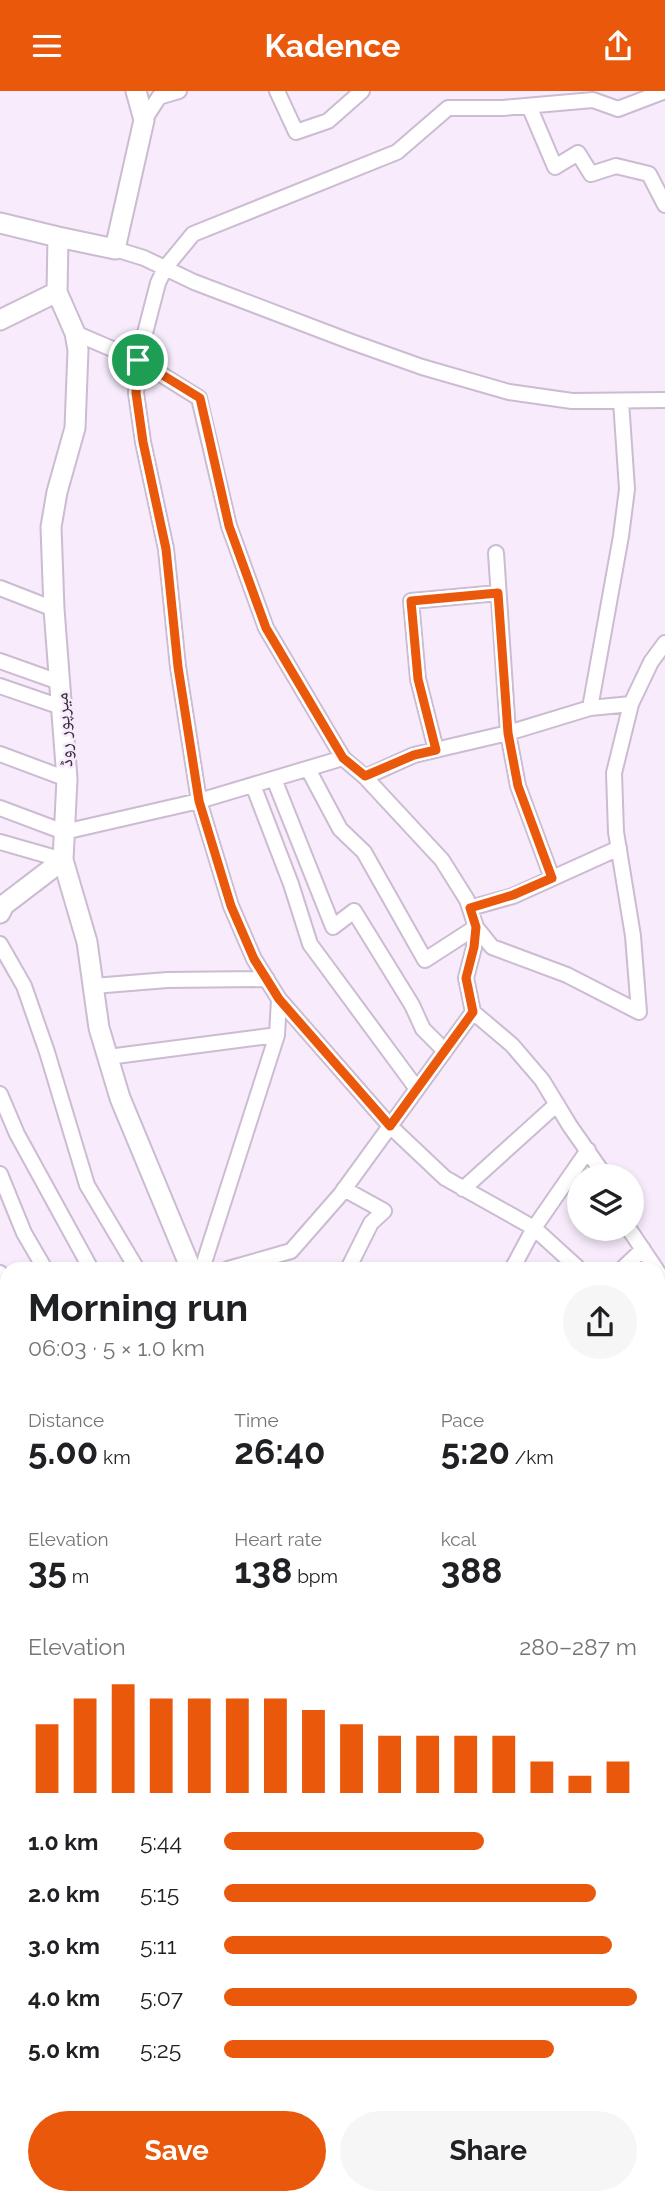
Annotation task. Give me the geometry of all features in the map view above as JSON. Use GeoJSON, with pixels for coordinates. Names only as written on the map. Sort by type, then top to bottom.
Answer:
{"type":"FeatureCollection","features":[{"type":"Feature","properties":{"kind":"street"},"geometry":{"type":"LineString","coordinates":[[136,91],[144,120]]}},
{"type":"Feature","properties":{"kind":"street"},"geometry":{"type":"LineString","coordinates":[[115,249],[144,120],[159,97],[179,91]]}},
{"type":"Feature","properties":{"kind":"street"},"geometry":{"type":"LineString","coordinates":[[277,91],[296,132],[328,121],[362,91]]}},
{"type":"Feature","properties":{"kind":"street"},"geometry":{"type":"LineString","coordinates":[[571,1262],[534,1228],[445,1178],[390,1126],[279,999],[254,959],[231,906],[199,801],[178,667],[166,549],[143,442],[136,393],[138,360],[158,283],[165,268],[192,234],[397,152],[448,108],[528,106],[593,100],[618,109],[665,91]]}},
{"type":"Feature","properties":{"kind":"street"},"geometry":{"type":"LineString","coordinates":[[528,106],[555,167],[578,153],[591,174],[616,166],[649,174],[665,205]]}},
{"type":"Feature","properties":{"kind":"street"},"geometry":{"type":"LineString","coordinates":[[0,223],[115,249],[194,282],[434,370],[509,392],[572,401],[665,400]]}},
{"type":"Feature","properties":{"kind":"street","name":"میرپور روڈ"},"geometry":{"type":"LineString","coordinates":[[58,237],[57,292],[75,333],[78,349],[75,428],[57,492],[51,527],[66,779],[64,860],[87,941],[99,1028],[120,1098],[188,1262]]}},
{"type":"Feature","properties":{"kind":"street"},"geometry":{"type":"LineString","coordinates":[[0,320],[57,292]]}},
{"type":"Feature","properties":{"kind":"street"},"geometry":{"type":"LineString","coordinates":[[75,333],[138,360],[200,398],[229,526],[266,628],[343,758],[365,776],[442,860],[467,899],[476,927],[492,947],[567,975],[639,1012],[633,936],[619,848],[614,773],[631,704],[651,662],[665,643]]}},
{"type":"Feature","properties":{"kind":"street"},"geometry":{"type":"LineString","coordinates":[[590,708],[627,489],[621,401]]}},
{"type":"Feature","properties":{"kind":"street"},"geometry":{"type":"LineString","coordinates":[[496,553],[508,733],[518,786],[552,878]]}},
{"type":"Feature","properties":{"kind":"street"},"geometry":{"type":"LineString","coordinates":[[0,588],[54,609]]}},
{"type":"Feature","properties":{"kind":"street"},"geometry":{"type":"LineString","coordinates":[[436,750],[418,679],[411,601],[498,593]]}},
{"type":"Feature","properties":{"kind":"street"},"geometry":{"type":"LineString","coordinates":[[0,661],[59,682]]}},
{"type":"Feature","properties":{"kind":"street"},"geometry":{"type":"LineString","coordinates":[[0,687],[61,707]]}},
{"type":"Feature","properties":{"kind":"street"},"geometry":{"type":"LineString","coordinates":[[365,776],[414,755],[508,733],[590,708],[631,704]]}},
{"type":"Feature","properties":{"kind":"street"},"geometry":{"type":"LineString","coordinates":[[0,754],[66,779]]}},
{"type":"Feature","properties":{"kind":"street"},"geometry":{"type":"LineString","coordinates":[[0,808],[64,832],[199,801],[343,758]]}},
{"type":"Feature","properties":{"kind":"street"},"geometry":{"type":"LineString","coordinates":[[308,769],[340,829],[364,852],[425,960],[476,927]]}},
{"type":"Feature","properties":{"kind":"street"},"geometry":{"type":"LineString","coordinates":[[274,779],[333,927],[354,911],[412,1005],[423,1028],[445,1051]]}},
{"type":"Feature","properties":{"kind":"street"},"geometry":{"type":"LineString","coordinates":[[253,785],[291,884],[310,944],[417,1089]]}},
{"type":"Feature","properties":{"kind":"street"},"geometry":{"type":"LineString","coordinates":[[0,842],[64,860]]}},
{"type":"Feature","properties":{"kind":"street"},"geometry":{"type":"LineString","coordinates":[[470,908],[513,895],[619,848]]}},
{"type":"Feature","properties":{"kind":"street"},"geometry":{"type":"LineString","coordinates":[[0,913],[4,905],[64,860]]}},
{"type":"Feature","properties":{"kind":"street"},"geometry":{"type":"LineString","coordinates":[[476,927],[466,978],[473,1012],[512,1045],[542,1080],[597,1164]]}},
{"type":"Feature","properties":{"kind":"street"},"geometry":{"type":"LineString","coordinates":[[0,944],[24,986],[87,1185],[133,1262]]}},
{"type":"Feature","properties":{"kind":"street"},"geometry":{"type":"LineString","coordinates":[[93,986],[167,980],[267,979]]}},
{"type":"Feature","properties":{"kind":"street"},"geometry":{"type":"LineString","coordinates":[[204,1262],[276,1035],[279,999]]}},
{"type":"Feature","properties":{"kind":"street"},"geometry":{"type":"LineString","coordinates":[[252,1262],[291,1251],[344,1189],[473,1012]]}},
{"type":"Feature","properties":{"kind":"street"},"geometry":{"type":"LineString","coordinates":[[108,1058],[276,1035]]}},
{"type":"Feature","properties":{"kind":"street"},"geometry":{"type":"LineString","coordinates":[[0,1094],[18,1134],[88,1262]]}},
{"type":"Feature","properties":{"kind":"street"},"geometry":{"type":"LineString","coordinates":[[463,1189],[557,1104]]}},
{"type":"Feature","properties":{"kind":"street"},"geometry":{"type":"LineString","coordinates":[[516,1262],[534,1228],[588,1150]]}},
{"type":"Feature","properties":{"kind":"street"},"geometry":{"type":"LineString","coordinates":[[0,1174],[24,1233],[41,1262]]}},
{"type":"Feature","properties":{"kind":"street"},"geometry":{"type":"LineString","coordinates":[[344,1189],[384,1211],[371,1223],[352,1262]]}},
{"type":"Feature","properties":{"kind":"street"},"geometry":{"type":"LineString","coordinates":[[637,1241],[651,1262]]}},
{"type":"Feature","properties":{"kind":"street"},"geometry":{"type":"LineString","coordinates":[[629,1262],[643,1249]]}},
{"type":"Feature","properties":{"kind":"route"},"geometry":{"type":"LineString","coordinates":[[138,360],[200,398],[229,526],[266,628],[343,758],[365,776],[414,755],[436,750],[418,679],[411,601],[498,593],[508,733],[518,786],[552,878],[513,895],[470,908],[476,927],[466,978],[473,1012],[390,1126],[279,999],[254,959],[231,906],[199,801],[178,667],[166,549],[143,442],[136,393],[138,360]]}}]}
